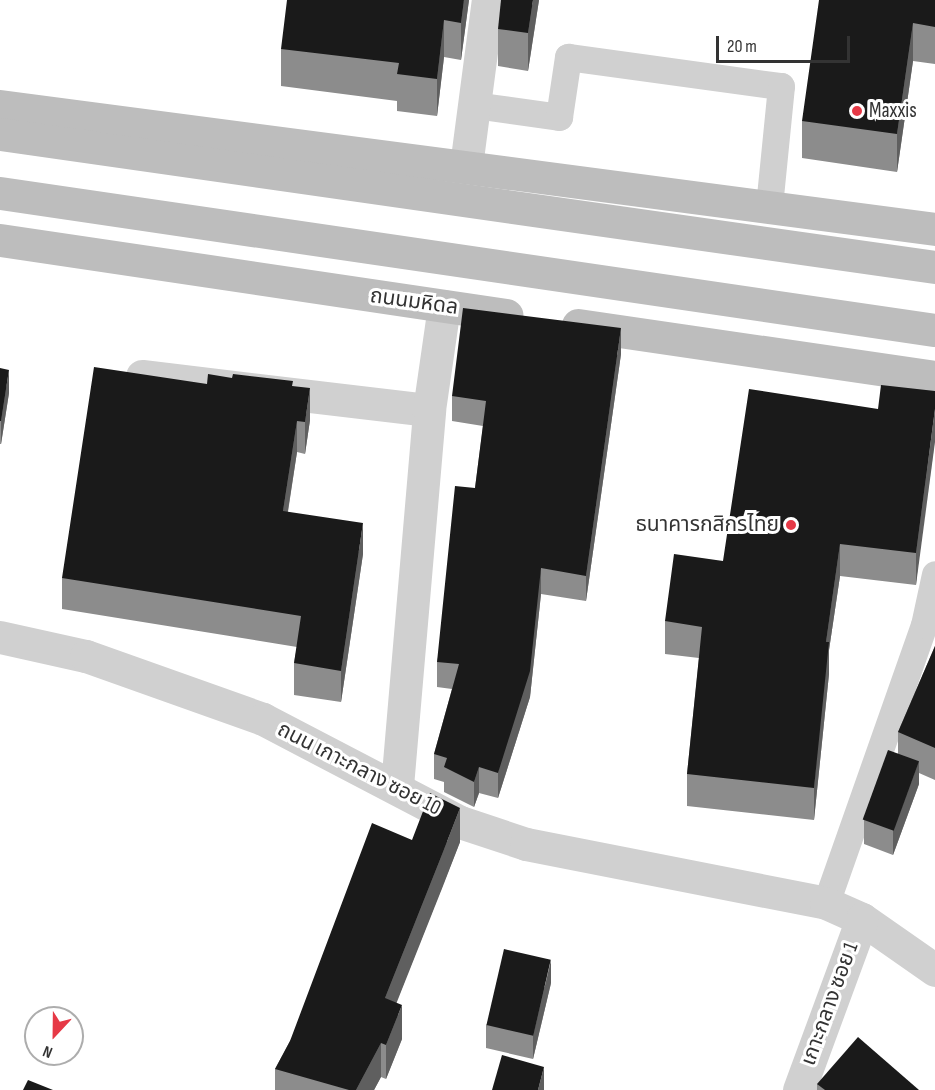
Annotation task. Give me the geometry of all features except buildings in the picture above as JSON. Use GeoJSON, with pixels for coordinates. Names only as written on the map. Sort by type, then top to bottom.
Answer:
{"type":"FeatureCollection","features":[{"type":"Feature","properties":{"kind":"main road"},"geometry":{"type":"LineString","coordinates":[[0,106],[935,229]]}},
{"type":"Feature","properties":{"kind":"main road"},"geometry":{"type":"LineString","coordinates":[[0,134],[935,267]]}},
{"type":"Feature","properties":{"kind":"main road"},"geometry":{"type":"LineString","coordinates":[[0,193],[935,330]]}},
{"type":"Feature","properties":{"kind":"main road","name":"ถนนมหิดล"},"geometry":{"type":"LineString","coordinates":[[0,240],[935,377]]}},
{"type":"Feature","properties":{"kind":"street"},"geometry":{"type":"LineString","coordinates":[[466,166],[488,0]]}},
{"type":"Feature","properties":{"kind":"street"},"geometry":{"type":"LineString","coordinates":[[397,786],[429,410],[444,306]]}},
{"type":"Feature","properties":{"kind":"street"},"geometry":{"type":"LineString","coordinates":[[124,374],[429,410]]}},
{"type":"Feature","properties":{"kind":"street","name":"ถนน เกาะกลาง ซอย 10"},"geometry":{"type":"LineString","coordinates":[[0,637],[86,657],[263,719],[397,786],[460,822],[526,844],[826,903],[862,919],[935,970]]}},
{"type":"Feature","properties":{"kind":"street","name":"เกาะกลาง ซอย 1"},"geometry":{"type":"LineString","coordinates":[[799,1090],[862,919]]}},
{"type":"Feature","properties":{"kind":"lane"},"geometry":{"type":"LineString","coordinates":[[474,105],[560,117],[568,57],[782,86],[769,207]]}},
{"type":"Feature","properties":{"kind":"lane"},"geometry":{"type":"LineString","coordinates":[[826,903],[924,625],[935,574]]}},
{"type":"Feature","properties":{"kind":"place","name":"Maxxis"},"geometry":{"type":"Point","coordinates":[857,111]}},
{"type":"Feature","properties":{"kind":"place","name":"ธนาคารกสิกรไทย"},"geometry":{"type":"Point","coordinates":[791,525]}}]}
